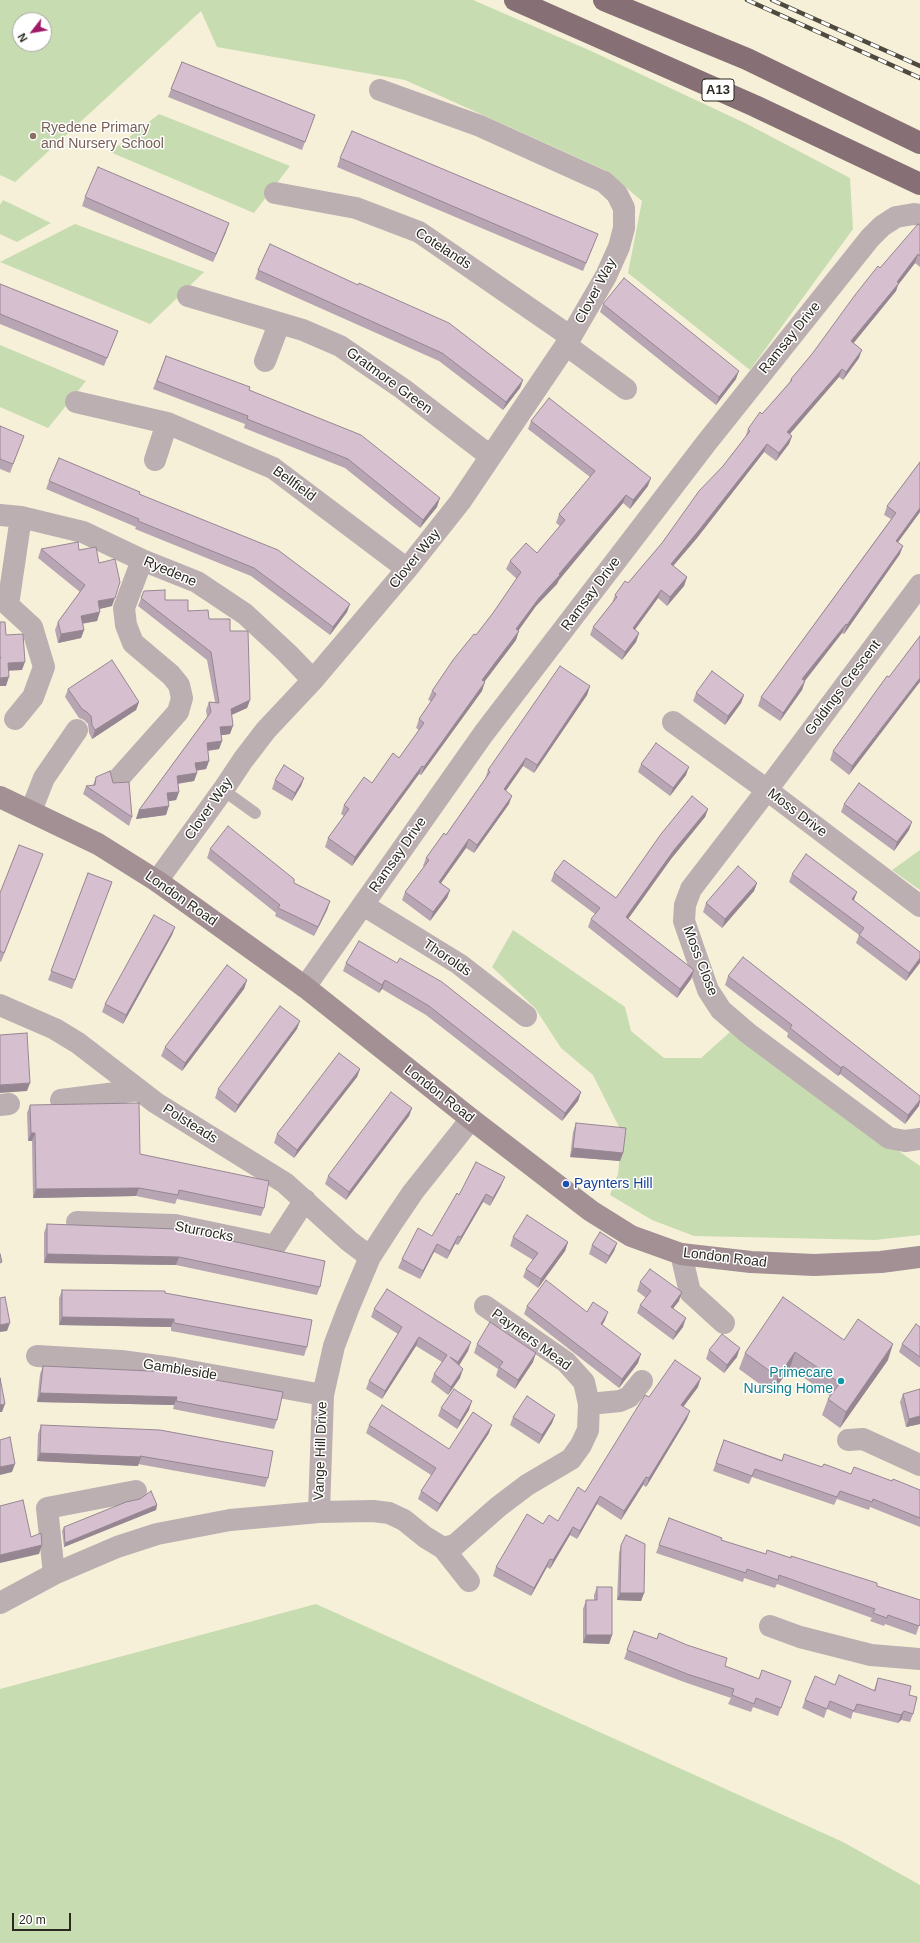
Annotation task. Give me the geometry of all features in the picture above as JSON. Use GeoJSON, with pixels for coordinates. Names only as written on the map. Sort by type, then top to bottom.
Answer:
{"type":"FeatureCollection","features":[{"type":"Feature","properties":{"kind":"highway","name":"A13"},"geometry":{"type":"LineString","coordinates":[[515,0],[755,106],[920,184]]}},
{"type":"Feature","properties":{"kind":"highway"},"geometry":{"type":"LineString","coordinates":[[604,0],[747,59],[920,143]]}},
{"type":"Feature","properties":{"kind":"main road","name":"London Road"},"geometry":{"type":"LineString","coordinates":[[0,797],[98,844],[157,881],[305,987],[471,1119],[591,1211],[631,1236],[681,1254],[751,1262],[814,1266],[881,1262],[920,1257]]}},
{"type":"Feature","properties":{"kind":"street","name":"Clover Way"},"geometry":{"type":"LineString","coordinates":[[157,881],[223,790],[242,760],[266,730],[312,680],[407,569],[460,502],[569,341],[606,276],[619,247],[624,228],[624,208],[617,194],[604,182],[480,126],[380,90]]}},
{"type":"Feature","properties":{"kind":"street","name":"Cotelands"},"geometry":{"type":"LineString","coordinates":[[275,193],[356,208],[419,232],[569,341],[626,389]]}},
{"type":"Feature","properties":{"kind":"street","name":"Ramsay Drive"},"geometry":{"type":"LineString","coordinates":[[305,987],[484,733],[702,448],[870,238],[882,226],[896,217],[914,214],[920,215]]}},
{"type":"Feature","properties":{"kind":"street","name":"Gratmore Green"},"geometry":{"type":"LineString","coordinates":[[188,296],[303,330],[340,346],[403,389],[490,456]]}},
{"type":"Feature","properties":{"kind":"street"},"geometry":{"type":"LineString","coordinates":[[265,360],[279,324]]}},
{"type":"Feature","properties":{"kind":"street","name":"Bellfield"},"geometry":{"type":"LineString","coordinates":[[76,402],[167,422],[273,468],[407,569]]}},
{"type":"Feature","properties":{"kind":"street"},"geometry":{"type":"LineString","coordinates":[[155,460],[167,422]]}},
{"type":"Feature","properties":{"kind":"street"},"geometry":{"type":"LineString","coordinates":[[11,516],[4,605],[32,628],[44,667],[33,697],[15,719]]}},
{"type":"Feature","properties":{"kind":"street","name":"Ryedene"},"geometry":{"type":"LineString","coordinates":[[11,516],[83,532],[142,560],[197,582],[245,614],[287,653],[312,680]]}},
{"type":"Feature","properties":{"kind":"street"},"geometry":{"type":"LineString","coordinates":[[118,778],[178,712],[182,698],[179,685],[171,675],[134,643],[126,625],[124,608],[142,560]]}},
{"type":"Feature","properties":{"kind":"street","name":"Goldings Crescent"},"geometry":{"type":"LineString","coordinates":[[767,790],[920,585]]}},
{"type":"Feature","properties":{"kind":"street","name":"Moss Drive"},"geometry":{"type":"LineString","coordinates":[[673,722],[767,790],[920,906]]}},
{"type":"Feature","properties":{"kind":"street"},"geometry":{"type":"LineString","coordinates":[[31,811],[44,778],[78,730]]}},
{"type":"Feature","properties":{"kind":"street","name":"Moss Close"},"geometry":{"type":"LineString","coordinates":[[767,790],[691,888],[685,905],[684,921],[708,990],[720,1010],[735,1023],[889,1138],[905,1141],[920,1139]]}},
{"type":"Feature","properties":{"kind":"street","name":"Thorolds"},"geometry":{"type":"LineString","coordinates":[[363,905],[459,964],[526,1016]]}},
{"type":"Feature","properties":{"kind":"street","name":"Polsteads"},"geometry":{"type":"LineString","coordinates":[[0,1005],[55,1029],[78,1044],[156,1103],[285,1183],[349,1241],[370,1257]]}},
{"type":"Feature","properties":{"kind":"street"},"geometry":{"type":"LineString","coordinates":[[62,1100],[139,1090]]}},
{"type":"Feature","properties":{"kind":"street","name":"Vange Hill Drive"},"geometry":{"type":"LineString","coordinates":[[0,1603],[54,1574],[116,1547],[157,1534],[230,1520],[319,1512],[323,1396],[334,1346],[348,1309],[370,1257],[413,1192],[471,1119]]}},
{"type":"Feature","properties":{"kind":"street","name":"Sturrocks"},"geometry":{"type":"LineString","coordinates":[[77,1222],[175,1225],[275,1246],[305,1200]]}},
{"type":"Feature","properties":{"kind":"street"},"geometry":{"type":"LineString","coordinates":[[681,1254],[690,1292],[724,1323]]}},
{"type":"Feature","properties":{"kind":"street","name":"Paynters Mead"},"geometry":{"type":"LineString","coordinates":[[443,1548],[455,1545],[504,1502],[528,1485],[571,1459],[581,1445],[588,1430],[589,1404],[584,1382],[566,1362],[485,1306]]}},
{"type":"Feature","properties":{"kind":"street","name":"Gambleside"},"geometry":{"type":"LineString","coordinates":[[37,1356],[121,1361],[174,1368],[323,1396]]}},
{"type":"Feature","properties":{"kind":"street"},"geometry":{"type":"LineString","coordinates":[[589,1404],[625,1399],[629,1397],[642,1381]]}},
{"type":"Feature","properties":{"kind":"street"},"geometry":{"type":"LineString","coordinates":[[848,1440],[863,1439],[920,1465]]}},
{"type":"Feature","properties":{"kind":"street"},"geometry":{"type":"LineString","coordinates":[[54,1574],[47,1508],[136,1491]]}},
{"type":"Feature","properties":{"kind":"street"},"geometry":{"type":"LineString","coordinates":[[319,1512],[360,1510],[389,1513],[404,1520],[425,1537],[443,1548],[469,1581]]}},
{"type":"Feature","properties":{"kind":"street"},"geometry":{"type":"LineString","coordinates":[[770,1626],[800,1637],[871,1655],[920,1658]]}},
{"type":"Feature","properties":{"kind":"lane"},"geometry":{"type":"LineString","coordinates":[[223,790],[255,813]]}},
{"type":"Feature","properties":{"kind":"green space"},"geometry":{"type":"Polygon","coordinates":[[[0,0],[473,0],[591,51],[747,124],[850,178],[853,229],[750,370],[628,273],[642,201],[605,170],[405,80],[217,47],[201,11],[15,182],[0,175],[0,0]]]}},
{"type":"Feature","properties":{"kind":"green space"},"geometry":{"type":"Polygon","coordinates":[[[159,114],[290,166],[254,213],[110,152],[159,114]]]}},
{"type":"Feature","properties":{"kind":"green space"},"geometry":{"type":"Polygon","coordinates":[[[3,200],[51,223],[17,242],[0,234],[0,205],[3,200]]]}},
{"type":"Feature","properties":{"kind":"green space"},"geometry":{"type":"Polygon","coordinates":[[[75,224],[204,272],[150,324],[0,262],[75,224]]]}},
{"type":"Feature","properties":{"kind":"green space"},"geometry":{"type":"Polygon","coordinates":[[[0,345],[86,381],[48,428],[0,407],[0,345]]]}},
{"type":"Feature","properties":{"kind":"green space"},"geometry":{"type":"Polygon","coordinates":[[[920,850],[920,890],[892,870],[920,850]]]}},
{"type":"Feature","properties":{"kind":"green space"},"geometry":{"type":"Polygon","coordinates":[[[513,930],[625,1007],[631,1031],[664,1058],[701,1058],[730,1032],[920,1166],[920,1235],[875,1240],[694,1236],[652,1220],[610,1195],[618,1174],[622,1133],[593,1075],[561,1048],[535,1008],[492,967],[513,930]]]}},
{"type":"Feature","properties":{"kind":"green space"},"geometry":{"type":"Polygon","coordinates":[[[316,1604],[843,1842],[920,1885],[920,1943],[0,1943],[0,1689],[316,1604]]]}},
{"type":"Feature","properties":{"kind":"building"},"geometry":{"type":"Polygon","coordinates":[[[182,62],[315,115],[305,142],[171,89],[182,62]]]}},
{"type":"Feature","properties":{"kind":"building"},"geometry":{"type":"Polygon","coordinates":[[[352,131],[598,234],[586,263],[340,158],[352,131]]]}},
{"type":"Feature","properties":{"kind":"building"},"geometry":{"type":"Polygon","coordinates":[[[98,167],[229,223],[216,254],[85,197],[98,167]]]}},
{"type":"Feature","properties":{"kind":"building"},"geometry":{"type":"Polygon","coordinates":[[[918,224],[920,225],[920,256],[918,254],[897,282],[899,283],[851,341],[862,350],[846,372],[842,369],[787,432],[792,436],[779,453],[767,444],[671,564],[687,577],[670,597],[661,590],[633,628],[639,633],[625,652],[593,627],[617,597],[615,595],[625,581],[628,583],[662,543],[699,491],[723,466],[750,431],[748,429],[760,412],[762,414],[792,380],[791,379],[812,354],[878,266],[880,268],[918,224]]]}},
{"type":"Feature","properties":{"kind":"building"},"geometry":{"type":"Polygon","coordinates":[[[270,244],[358,285],[359,283],[449,323],[523,380],[506,402],[442,353],[258,270],[270,244]]]}},
{"type":"Feature","properties":{"kind":"building"},"geometry":{"type":"Polygon","coordinates":[[[624,278],[739,371],[719,397],[603,304],[624,278]]]}},
{"type":"Feature","properties":{"kind":"building"},"geometry":{"type":"Polygon","coordinates":[[[0,284],[118,331],[107,358],[0,314],[0,284]]]}},
{"type":"Feature","properties":{"kind":"building"},"geometry":{"type":"Polygon","coordinates":[[[166,356],[250,387],[249,390],[361,435],[440,498],[423,520],[348,459],[247,419],[248,416],[157,381],[166,356]]]}},
{"type":"Feature","properties":{"kind":"building"},"geometry":{"type":"Polygon","coordinates":[[[549,398],[651,478],[633,500],[626,495],[559,574],[560,575],[539,598],[516,629],[519,631],[482,680],[485,682],[424,767],[422,766],[355,857],[328,838],[349,809],[344,805],[364,777],[372,783],[393,753],[399,758],[424,723],[419,719],[436,694],[432,691],[453,660],[474,634],[476,635],[493,613],[521,572],[510,561],[526,543],[537,553],[565,520],[559,514],[595,471],[531,421],[549,398]]]}},
{"type":"Feature","properties":{"kind":"building"},"geometry":{"type":"Polygon","coordinates":[[[0,426],[24,436],[13,464],[0,459],[0,426]]]}},
{"type":"Feature","properties":{"kind":"building"},"geometry":{"type":"Polygon","coordinates":[[[59,458],[140,492],[139,494],[278,550],[350,604],[333,627],[254,568],[138,521],[139,519],[49,481],[59,458]]]}},
{"type":"Feature","properties":{"kind":"building"},"geometry":{"type":"Polygon","coordinates":[[[920,462],[920,508],[896,541],[903,546],[847,625],[846,624],[802,679],[805,681],[783,713],[761,697],[896,513],[887,506],[920,462]]]}},
{"type":"Feature","properties":{"kind":"building"},"geometry":{"type":"Polygon","coordinates":[[[78,542],[79,550],[96,547],[99,563],[115,559],[120,582],[115,598],[98,601],[100,612],[81,616],[84,630],[61,634],[58,622],[85,585],[41,549],[78,542]]]}},
{"type":"Feature","properties":{"kind":"building"},"geometry":{"type":"Polygon","coordinates":[[[165,590],[165,600],[188,600],[188,611],[208,610],[209,619],[230,619],[230,631],[248,631],[250,700],[231,709],[233,726],[220,727],[222,741],[207,743],[209,761],[195,763],[197,773],[177,776],[179,792],[167,793],[169,806],[139,810],[211,712],[209,702],[219,703],[211,652],[141,598],[144,591],[165,590]]]}},
{"type":"Feature","properties":{"kind":"building"},"geometry":{"type":"Polygon","coordinates":[[[0,622],[5,622],[6,635],[23,634],[25,662],[8,663],[9,677],[0,678],[1,658],[0,622]]]}},
{"type":"Feature","properties":{"kind":"building"},"geometry":{"type":"Polygon","coordinates":[[[920,636],[920,678],[852,766],[833,751],[887,676],[889,677],[920,636]]]}},
{"type":"Feature","properties":{"kind":"building"},"geometry":{"type":"Polygon","coordinates":[[[112,660],[139,702],[95,730],[92,725],[91,716],[82,709],[68,689],[112,660]]]}},
{"type":"Feature","properties":{"kind":"building"},"geometry":{"type":"Polygon","coordinates":[[[560,666],[590,686],[537,765],[526,758],[504,789],[512,796],[477,845],[469,839],[439,882],[450,890],[433,912],[405,892],[429,860],[426,858],[444,833],[446,835],[490,772],[488,770],[560,666]]]}},
{"type":"Feature","properties":{"kind":"building"},"geometry":{"type":"Polygon","coordinates":[[[712,671],[744,695],[728,716],[696,693],[712,671]]]}},
{"type":"Feature","properties":{"kind":"building"},"geometry":{"type":"Polygon","coordinates":[[[656,743],[689,767],[673,788],[641,764],[656,743]]]}},
{"type":"Feature","properties":{"kind":"building"},"geometry":{"type":"Polygon","coordinates":[[[284,765],[304,778],[295,793],[275,780],[284,765]]]}},
{"type":"Feature","properties":{"kind":"building"},"geometry":{"type":"Polygon","coordinates":[[[110,771],[113,783],[129,782],[132,817],[86,786],[95,785],[96,777],[110,771]]]}},
{"type":"Feature","properties":{"kind":"building"},"geometry":{"type":"Polygon","coordinates":[[[859,783],[912,822],[897,842],[844,804],[859,783]]]}},
{"type":"Feature","properties":{"kind":"building"},"geometry":{"type":"Polygon","coordinates":[[[692,796],[708,809],[674,850],[626,917],[694,970],[680,989],[591,919],[600,908],[554,873],[564,860],[616,898],[661,834],[692,796]]]}},
{"type":"Feature","properties":{"kind":"building"},"geometry":{"type":"Polygon","coordinates":[[[228,826],[294,879],[294,883],[330,901],[318,927],[278,908],[280,905],[210,849],[228,826]]]}},
{"type":"Feature","properties":{"kind":"building"},"geometry":{"type":"Polygon","coordinates":[[[19,845],[43,854],[4,953],[0,951],[0,893],[19,845]]]}},
{"type":"Feature","properties":{"kind":"building"},"geometry":{"type":"Polygon","coordinates":[[[806,854],[857,892],[852,899],[920,952],[920,958],[909,973],[859,935],[864,928],[792,874],[806,854]]]}},
{"type":"Feature","properties":{"kind":"building"},"geometry":{"type":"Polygon","coordinates":[[[738,866],[757,883],[725,919],[706,903],[738,866]]]}},
{"type":"Feature","properties":{"kind":"building"},"geometry":{"type":"Polygon","coordinates":[[[88,873],[112,882],[75,980],[51,971],[88,873]]]}},
{"type":"Feature","properties":{"kind":"building"},"geometry":{"type":"Polygon","coordinates":[[[154,915],[175,927],[126,1015],[105,1004],[154,915]]]}},
{"type":"Feature","properties":{"kind":"building"},"geometry":{"type":"Polygon","coordinates":[[[359,941],[397,963],[400,958],[442,982],[581,1092],[565,1113],[429,1006],[385,980],[382,985],[346,963],[359,941]]]}},
{"type":"Feature","properties":{"kind":"building"},"geometry":{"type":"Polygon","coordinates":[[[743,957],[920,1096],[920,1100],[908,1115],[843,1066],[841,1068],[790,1028],[792,1025],[728,976],[743,957]]]}},
{"type":"Feature","properties":{"kind":"building"},"geometry":{"type":"Polygon","coordinates":[[[227,965],[247,980],[185,1063],[165,1047],[227,965]]]}},
{"type":"Feature","properties":{"kind":"building"},"geometry":{"type":"Polygon","coordinates":[[[280,1006],[300,1021],[238,1105],[218,1089],[280,1006]]]}},
{"type":"Feature","properties":{"kind":"building"},"geometry":{"type":"Polygon","coordinates":[[[27,1033],[30,1083],[0,1085],[0,1035],[27,1033]]]}},
{"type":"Feature","properties":{"kind":"building"},"geometry":{"type":"Polygon","coordinates":[[[339,1053],[360,1069],[297,1150],[277,1134],[339,1053]]]}},
{"type":"Feature","properties":{"kind":"building"},"geometry":{"type":"Polygon","coordinates":[[[391,1092],[412,1108],[349,1192],[328,1176],[391,1092]]]}},
{"type":"Feature","properties":{"kind":"building"},"geometry":{"type":"Polygon","coordinates":[[[139,1103],[140,1154],[269,1181],[264,1208],[179,1190],[178,1195],[139,1188],[36,1189],[35,1133],[31,1133],[30,1105],[139,1103]]]}},
{"type":"Feature","properties":{"kind":"building"},"geometry":{"type":"Polygon","coordinates":[[[576,1123],[626,1128],[623,1153],[573,1148],[576,1123]]]}},
{"type":"Feature","properties":{"kind":"building"},"geometry":{"type":"Polygon","coordinates":[[[476,1162],[505,1177],[493,1198],[486,1194],[461,1237],[458,1236],[450,1251],[437,1244],[423,1271],[402,1259],[418,1228],[432,1236],[457,1193],[459,1195],[476,1162]]]}},
{"type":"Feature","properties":{"kind":"building"},"geometry":{"type":"Polygon","coordinates":[[[527,1215],[568,1242],[541,1279],[526,1269],[538,1253],[513,1237],[527,1215]]]}},
{"type":"Feature","properties":{"kind":"building"},"geometry":{"type":"Polygon","coordinates":[[[47,1224],[176,1229],[325,1261],[320,1287],[179,1257],[47,1254],[47,1224]]]}},
{"type":"Feature","properties":{"kind":"building"},"geometry":{"type":"Polygon","coordinates":[[[600,1232],[617,1243],[609,1256],[592,1245],[600,1232]]]}},
{"type":"Feature","properties":{"kind":"building"},"geometry":{"type":"Polygon","coordinates":[[[650,1269],[682,1292],[671,1307],[686,1318],[676,1332],[640,1305],[651,1291],[640,1282],[650,1269]]]}},
{"type":"Feature","properties":{"kind":"building"},"geometry":{"type":"Polygon","coordinates":[[[546,1280],[587,1312],[593,1302],[608,1312],[601,1324],[641,1354],[622,1379],[527,1306],[546,1280]]]}},
{"type":"Feature","properties":{"kind":"building"},"geometry":{"type":"Polygon","coordinates":[[[387,1289],[471,1342],[458,1362],[450,1357],[463,1369],[451,1387],[434,1374],[447,1355],[419,1337],[385,1391],[369,1381],[402,1327],[374,1309],[387,1289]]]}},
{"type":"Feature","properties":{"kind":"building"},"geometry":{"type":"Polygon","coordinates":[[[62,1290],[165,1291],[165,1293],[312,1320],[307,1347],[174,1323],[174,1319],[62,1317],[62,1290]]]}},
{"type":"Feature","properties":{"kind":"building"},"geometry":{"type":"Polygon","coordinates":[[[5,1297],[10,1323],[0,1325],[0,1298],[5,1297]]]}},
{"type":"Feature","properties":{"kind":"building","name":"Primecare Nursing Home"},"geometry":{"type":"Polygon","coordinates":[[[783,1297],[844,1340],[858,1319],[893,1344],[846,1412],[828,1399],[840,1383],[795,1352],[778,1377],[745,1353],[783,1297]]]}},
{"type":"Feature","properties":{"kind":"building"},"geometry":{"type":"Polygon","coordinates":[[[490,1322],[536,1353],[518,1380],[499,1367],[503,1362],[477,1344],[490,1322]]]}},
{"type":"Feature","properties":{"kind":"building"},"geometry":{"type":"Polygon","coordinates":[[[916,1324],[920,1327],[920,1357],[902,1344],[916,1324]]]}},
{"type":"Feature","properties":{"kind":"building"},"geometry":{"type":"Polygon","coordinates":[[[722,1334],[740,1348],[727,1365],[709,1350],[722,1334]]]}},
{"type":"Feature","properties":{"kind":"building"},"geometry":{"type":"Polygon","coordinates":[[[675,1360],[701,1378],[681,1405],[690,1411],[649,1478],[646,1477],[624,1511],[600,1496],[580,1531],[573,1527],[553,1560],[550,1559],[534,1588],[496,1567],[527,1514],[543,1524],[549,1515],[558,1521],[578,1487],[585,1492],[645,1395],[649,1397],[675,1360]]]}},
{"type":"Feature","properties":{"kind":"building"},"geometry":{"type":"Polygon","coordinates":[[[43,1366],[171,1372],[283,1392],[277,1420],[176,1401],[177,1397],[40,1393],[43,1366]]]}},
{"type":"Feature","properties":{"kind":"building"},"geometry":{"type":"Polygon","coordinates":[[[0,1378],[5,1404],[0,1405],[0,1378]]]}},
{"type":"Feature","properties":{"kind":"building"},"geometry":{"type":"Polygon","coordinates":[[[454,1389],[472,1401],[460,1421],[441,1408],[454,1389]]]}},
{"type":"Feature","properties":{"kind":"building"},"geometry":{"type":"Polygon","coordinates":[[[920,1389],[920,1416],[909,1419],[903,1394],[920,1389]]]}},
{"type":"Feature","properties":{"kind":"building"},"geometry":{"type":"Polygon","coordinates":[[[527,1396],[555,1415],[542,1435],[513,1417],[527,1396]]]}},
{"type":"Feature","properties":{"kind":"building"},"geometry":{"type":"Polygon","coordinates":[[[382,1405],[449,1449],[473,1412],[492,1425],[440,1504],[421,1491],[436,1468],[369,1425],[382,1405]]]}},
{"type":"Feature","properties":{"kind":"building"},"geometry":{"type":"Polygon","coordinates":[[[41,1425],[160,1430],[273,1451],[268,1478],[140,1456],[141,1457],[40,1453],[41,1425]]]}},
{"type":"Feature","properties":{"kind":"building"},"geometry":{"type":"Polygon","coordinates":[[[10,1437],[15,1464],[0,1467],[0,1440],[10,1437]]]}},
{"type":"Feature","properties":{"kind":"building"},"geometry":{"type":"Polygon","coordinates":[[[724,1440],[782,1461],[784,1454],[822,1467],[824,1464],[851,1474],[854,1467],[892,1481],[893,1479],[920,1490],[920,1518],[873,1499],[872,1502],[840,1491],[837,1497],[755,1469],[752,1476],[716,1463],[724,1440]]]}},
{"type":"Feature","properties":{"kind":"building"},"geometry":{"type":"Polygon","coordinates":[[[151,1491],[157,1505],[65,1543],[64,1527],[126,1502],[140,1499],[151,1491]]]}},
{"type":"Feature","properties":{"kind":"building"},"geometry":{"type":"Polygon","coordinates":[[[23,1500],[31,1537],[41,1533],[42,1545],[0,1555],[0,1506],[23,1500]]]}},
{"type":"Feature","properties":{"kind":"building"},"geometry":{"type":"Polygon","coordinates":[[[669,1518],[722,1538],[721,1540],[766,1554],[767,1550],[791,1558],[791,1556],[877,1583],[877,1586],[920,1600],[920,1624],[919,1626],[888,1615],[887,1618],[873,1613],[875,1609],[779,1575],[778,1580],[747,1569],[746,1573],[659,1545],[669,1518]]]}},
{"type":"Feature","properties":{"kind":"building"},"geometry":{"type":"Polygon","coordinates":[[[626,1535],[645,1544],[644,1593],[620,1593],[621,1545],[626,1535]]]}},
{"type":"Feature","properties":{"kind":"building"},"geometry":{"type":"Polygon","coordinates":[[[597,1587],[612,1587],[612,1635],[586,1635],[586,1600],[597,1600],[597,1587]]]}},
{"type":"Feature","properties":{"kind":"building"},"geometry":{"type":"Polygon","coordinates":[[[634,1631],[657,1639],[659,1633],[687,1645],[727,1658],[725,1666],[759,1679],[762,1670],[791,1681],[781,1708],[756,1698],[754,1704],[732,1695],[734,1689],[687,1674],[627,1650],[634,1631]]]}},
{"type":"Feature","properties":{"kind":"building"},"geometry":{"type":"Polygon","coordinates":[[[839,1675],[875,1691],[878,1678],[911,1686],[909,1695],[917,1697],[913,1714],[904,1711],[901,1715],[857,1704],[854,1711],[830,1701],[827,1709],[805,1700],[815,1676],[835,1685],[839,1675]]]}},
{"type":"Feature","properties":{"kind":"railway"},"geometry":{"type":"LineString","coordinates":[[747,0],[920,78]]}},
{"type":"Feature","properties":{"kind":"railway"},"geometry":{"type":"LineString","coordinates":[[772,0],[920,66]]}},
{"type":"Feature","properties":{"kind":"place","name":"Ryedene Primary and Nursery School"},"geometry":{"type":"Point","coordinates":[33,136]}},
{"type":"Feature","properties":{"kind":"place","name":"Paynters Hill"},"geometry":{"type":"Point","coordinates":[566,1184]}},
{"type":"Feature","properties":{"kind":"place","name":"Primecare Nursing Home"},"geometry":{"type":"Point","coordinates":[841,1381]}}]}
